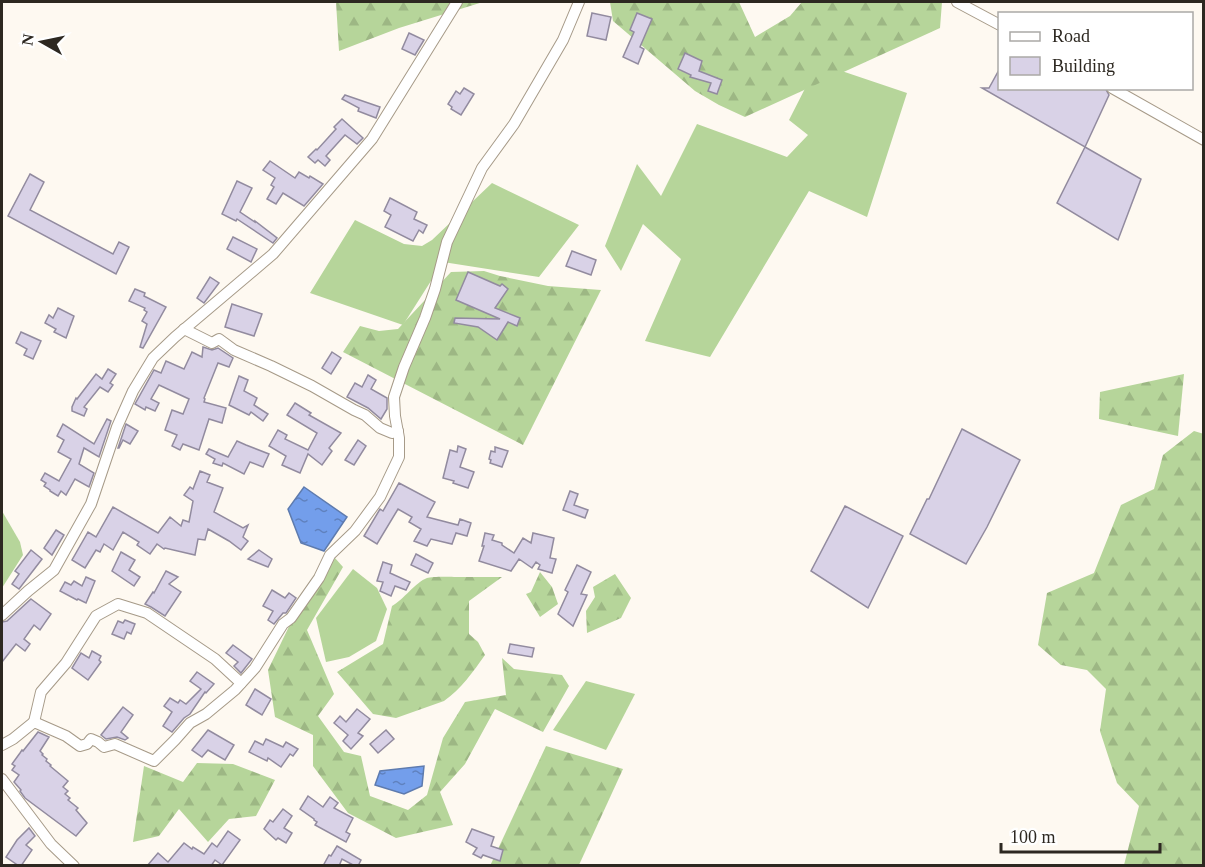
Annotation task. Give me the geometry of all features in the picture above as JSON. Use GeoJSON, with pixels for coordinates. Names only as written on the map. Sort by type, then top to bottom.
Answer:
{"type":"FeatureCollection","features":[{"type":"Feature","properties":{"kind":"street"},"geometry":{"type":"LineString","coordinates":[[2,615],[54,570],[91,504],[117,427],[133,391],[153,358],[184,329],[273,255],[372,139],[457,2]]}},
{"type":"Feature","properties":{"kind":"street"},"geometry":{"type":"LineString","coordinates":[[34,722],[66,736],[80,746],[94,739],[104,747],[115,744],[154,761],[190,723],[206,714],[242,683],[255,668],[283,624],[291,618],[319,578],[330,555],[355,531],[380,497],[399,457],[394,396],[435,289],[447,242],[482,168],[514,123],[563,40],[579,2]]}},
{"type":"Feature","properties":{"kind":"street"},"geometry":{"type":"LineString","coordinates":[[957,2],[998,24]]}},
{"type":"Feature","properties":{"kind":"street"},"geometry":{"type":"LineString","coordinates":[[1116,90],[1203,140]]}},
{"type":"Feature","properties":{"kind":"street"},"geometry":{"type":"LineString","coordinates":[[184,329],[212,343],[219,339],[234,350],[312,386],[365,415],[380,428],[392,433],[398,431]]}},
{"type":"Feature","properties":{"kind":"street"},"geometry":{"type":"LineString","coordinates":[[2,745],[34,722],[41,692],[66,663],[96,616],[118,604],[147,613],[215,659],[242,683]]}},
{"type":"Feature","properties":{"kind":"street"},"geometry":{"type":"LineString","coordinates":[[2,779],[51,844],[74,866]]}},
{"type":"Feature","properties":{"kind":"green space"},"geometry":{"type":"Polygon","coordinates":[[[336,2],[483,2],[399,28],[339,51],[336,2]]]}},
{"type":"Feature","properties":{"kind":"green space"},"geometry":{"type":"Polygon","coordinates":[[[610,2],[739,2],[755,37],[790,16],[802,2],[942,2],[940,28],[745,117],[695,91],[613,21],[610,2]]]}},
{"type":"Feature","properties":{"kind":"green space"},"geometry":{"type":"Polygon","coordinates":[[[818,63],[907,93],[867,217],[809,191],[710,357],[645,341],[681,259],[643,224],[621,271],[605,246],[637,164],[661,196],[697,124],[787,157],[808,135],[789,120],[818,63]]]}},
{"type":"Feature","properties":{"kind":"green space"},"geometry":{"type":"Polygon","coordinates":[[[492,183],[579,225],[539,277],[443,262],[403,325],[310,293],[355,220],[404,244],[422,246],[432,240],[492,183]]]}},
{"type":"Feature","properties":{"kind":"green space"},"geometry":{"type":"Polygon","coordinates":[[[484,271],[548,286],[601,290],[523,445],[343,352],[360,326],[379,331],[398,329],[451,272],[484,271]]]}},
{"type":"Feature","properties":{"kind":"green space"},"geometry":{"type":"Polygon","coordinates":[[[1184,374],[1178,436],[1099,419],[1100,392],[1184,374]]]}},
{"type":"Feature","properties":{"kind":"green space"},"geometry":{"type":"Polygon","coordinates":[[[1194,431],[1204,434],[1203,865],[1124,865],[1139,806],[1117,783],[1100,731],[1106,689],[1087,670],[1061,665],[1038,645],[1047,593],[1094,573],[1121,505],[1154,489],[1163,455],[1194,431]]]}},
{"type":"Feature","properties":{"kind":"green space"},"geometry":{"type":"Polygon","coordinates":[[[2,511],[20,542],[23,555],[2,588],[2,511]]]}},
{"type":"Feature","properties":{"kind":"green space"},"geometry":{"type":"Polygon","coordinates":[[[335,558],[343,567],[307,630],[334,694],[318,716],[344,752],[361,756],[370,796],[408,810],[427,795],[443,738],[465,702],[506,695],[502,658],[514,669],[562,675],[569,686],[543,732],[495,709],[465,764],[440,792],[453,825],[396,838],[348,813],[313,766],[313,735],[275,717],[268,670],[295,614],[335,558]]]}},
{"type":"Feature","properties":{"kind":"green space"},"geometry":{"type":"Polygon","coordinates":[[[353,569],[377,588],[387,609],[376,641],[349,657],[326,662],[316,618],[353,569]]]}},
{"type":"Feature","properties":{"kind":"green space"},"geometry":{"type":"Polygon","coordinates":[[[540,572],[552,587],[558,604],[540,617],[526,594],[531,592],[540,572]]]}},
{"type":"Feature","properties":{"kind":"green space"},"geometry":{"type":"Polygon","coordinates":[[[615,574],[631,598],[621,618],[587,633],[586,611],[595,597],[593,587],[615,574]]]}},
{"type":"Feature","properties":{"kind":"green space"},"geometry":{"type":"Polygon","coordinates":[[[430,577],[502,577],[469,601],[469,634],[478,642],[485,655],[461,686],[444,701],[396,718],[373,714],[337,672],[383,644],[392,606],[423,580],[430,577]]]}},
{"type":"Feature","properties":{"kind":"green space"},"geometry":{"type":"Polygon","coordinates":[[[586,681],[635,694],[606,750],[553,730],[586,681]]]}},
{"type":"Feature","properties":{"kind":"green space"},"geometry":{"type":"Polygon","coordinates":[[[546,746],[623,769],[579,865],[490,866],[546,746]]]}},
{"type":"Feature","properties":{"kind":"green space"},"geometry":{"type":"Polygon","coordinates":[[[197,763],[233,764],[275,780],[256,816],[229,819],[208,842],[179,809],[159,836],[133,842],[144,766],[183,782],[197,763]]]}},
{"type":"Feature","properties":{"kind":"water"},"geometry":{"type":"Polygon","coordinates":[[[304,487],[347,517],[324,551],[301,543],[288,509],[304,487]]]}},
{"type":"Feature","properties":{"kind":"water"},"geometry":{"type":"Polygon","coordinates":[[[424,766],[422,786],[404,794],[375,785],[380,771],[424,766]]]}},
{"type":"Feature","properties":{"kind":"building"},"geometry":{"type":"Polygon","coordinates":[[[592,13],[611,17],[606,40],[587,36],[592,13]]]}},
{"type":"Feature","properties":{"kind":"building"},"geometry":{"type":"Polygon","coordinates":[[[637,13],[652,19],[640,47],[644,49],[638,64],[623,57],[634,32],[630,30],[637,13]]]}},
{"type":"Feature","properties":{"kind":"building"},"geometry":{"type":"Polygon","coordinates":[[[409,33],[424,40],[415,55],[402,49],[409,33]]]}},
{"type":"Feature","properties":{"kind":"building"},"geometry":{"type":"Polygon","coordinates":[[[685,53],[702,61],[699,71],[722,80],[717,94],[708,91],[711,83],[690,77],[691,75],[678,69],[685,53]]]}},
{"type":"Feature","properties":{"kind":"building"},"geometry":{"type":"Polygon","coordinates":[[[998,72],[998,90],[1106,90],[1109,95],[1085,147],[982,88],[989,88],[998,72]]]}},
{"type":"Feature","properties":{"kind":"building"},"geometry":{"type":"Polygon","coordinates":[[[464,88],[474,94],[461,115],[451,109],[452,107],[448,104],[456,91],[460,94],[464,88]]]}},
{"type":"Feature","properties":{"kind":"building"},"geometry":{"type":"Polygon","coordinates":[[[345,95],[380,107],[376,118],[358,111],[359,108],[342,99],[345,95]]]}},
{"type":"Feature","properties":{"kind":"building"},"geometry":{"type":"Polygon","coordinates":[[[342,119],[363,138],[357,144],[345,135],[326,156],[330,160],[325,166],[318,160],[315,163],[308,157],[336,129],[334,127],[342,119]]]}},
{"type":"Feature","properties":{"kind":"building"},"geometry":{"type":"Polygon","coordinates":[[[1085,147],[1141,179],[1118,240],[1057,203],[1085,147]]]}},
{"type":"Feature","properties":{"kind":"building"},"geometry":{"type":"Polygon","coordinates":[[[270,161],[295,178],[299,172],[323,184],[304,206],[283,193],[276,204],[267,199],[274,187],[271,185],[275,178],[263,170],[270,161]]]}},
{"type":"Feature","properties":{"kind":"building"},"geometry":{"type":"Polygon","coordinates":[[[30,174],[44,182],[30,210],[113,254],[119,242],[129,247],[116,274],[8,216],[30,174]]]}},
{"type":"Feature","properties":{"kind":"building"},"geometry":{"type":"Polygon","coordinates":[[[237,181],[252,188],[240,212],[277,238],[273,243],[237,219],[236,221],[222,214],[237,181]]]}},
{"type":"Feature","properties":{"kind":"building"},"geometry":{"type":"Polygon","coordinates":[[[390,198],[417,212],[414,219],[427,225],[423,233],[419,230],[413,241],[385,227],[391,215],[384,211],[390,198]]]}},
{"type":"Feature","properties":{"kind":"building"},"geometry":{"type":"Polygon","coordinates":[[[233,237],[257,249],[251,262],[227,249],[233,237]]]}},
{"type":"Feature","properties":{"kind":"building"},"geometry":{"type":"Polygon","coordinates":[[[572,251],[596,260],[591,275],[566,266],[572,251]]]}},
{"type":"Feature","properties":{"kind":"building"},"geometry":{"type":"Polygon","coordinates":[[[468,272],[500,286],[502,284],[508,289],[495,308],[520,318],[517,326],[508,322],[497,340],[478,327],[454,323],[455,318],[500,319],[456,300],[468,272]]]}},
{"type":"Feature","properties":{"kind":"building"},"geometry":{"type":"Polygon","coordinates":[[[210,277],[219,283],[204,303],[197,298],[210,277]]]}},
{"type":"Feature","properties":{"kind":"building"},"geometry":{"type":"Polygon","coordinates":[[[135,289],[166,307],[143,348],[140,347],[147,324],[142,321],[147,312],[145,308],[129,301],[135,289]]]}},
{"type":"Feature","properties":{"kind":"building"},"geometry":{"type":"Polygon","coordinates":[[[232,304],[262,314],[254,336],[225,327],[232,304]]]}},
{"type":"Feature","properties":{"kind":"building"},"geometry":{"type":"Polygon","coordinates":[[[58,308],[74,316],[66,338],[54,332],[56,329],[45,323],[49,315],[53,318],[58,308]]]}},
{"type":"Feature","properties":{"kind":"building"},"geometry":{"type":"Polygon","coordinates":[[[21,332],[41,341],[33,359],[24,355],[27,349],[16,343],[21,332]]]}},
{"type":"Feature","properties":{"kind":"building"},"geometry":{"type":"Polygon","coordinates":[[[203,347],[212,350],[218,348],[233,358],[229,367],[218,363],[204,398],[204,402],[226,408],[222,423],[209,419],[199,450],[183,444],[180,450],[172,446],[177,435],[165,430],[172,410],[183,414],[189,399],[159,385],[151,399],[159,403],[155,411],[146,407],[145,410],[135,404],[154,370],[161,373],[166,361],[184,369],[192,352],[202,357],[203,347]]]}},
{"type":"Feature","properties":{"kind":"building"},"geometry":{"type":"Polygon","coordinates":[[[332,352],[341,358],[331,374],[322,368],[332,352]]]}},
{"type":"Feature","properties":{"kind":"building"},"geometry":{"type":"Polygon","coordinates":[[[108,369],[116,374],[110,383],[113,385],[108,392],[100,387],[84,407],[87,409],[84,416],[72,411],[76,398],[96,374],[102,379],[108,369]]]}},
{"type":"Feature","properties":{"kind":"building"},"geometry":{"type":"Polygon","coordinates":[[[368,375],[376,380],[371,389],[387,398],[387,409],[381,419],[368,408],[347,397],[355,383],[362,387],[368,375]]]}},
{"type":"Feature","properties":{"kind":"building"},"geometry":{"type":"Polygon","coordinates":[[[239,376],[248,380],[244,391],[257,398],[254,405],[268,414],[263,421],[251,412],[249,415],[229,405],[239,376]]]}},
{"type":"Feature","properties":{"kind":"building"},"geometry":{"type":"Polygon","coordinates":[[[295,403],[311,413],[309,415],[341,433],[329,448],[332,451],[322,465],[308,454],[300,473],[282,465],[286,456],[269,446],[278,430],[287,435],[285,439],[308,450],[317,433],[287,415],[295,403]]]}},
{"type":"Feature","properties":{"kind":"building"},"geometry":{"type":"Polygon","coordinates":[[[107,419],[111,421],[99,457],[84,448],[79,464],[94,473],[89,487],[75,479],[66,495],[61,491],[58,496],[44,486],[46,483],[41,480],[45,473],[59,481],[71,459],[58,452],[64,440],[57,436],[63,424],[94,444],[107,419]]]}},
{"type":"Feature","properties":{"kind":"building"},"geometry":{"type":"Polygon","coordinates":[[[126,424],[138,431],[130,444],[123,440],[118,448],[126,424]]]}},
{"type":"Feature","properties":{"kind":"building"},"geometry":{"type":"Polygon","coordinates":[[[962,429],[1020,460],[966,564],[910,534],[962,429]]]}},
{"type":"Feature","properties":{"kind":"building"},"geometry":{"type":"Polygon","coordinates":[[[358,440],[366,446],[354,465],[345,460],[358,440]]]}},
{"type":"Feature","properties":{"kind":"building"},"geometry":{"type":"Polygon","coordinates":[[[237,441],[269,454],[263,467],[250,462],[244,474],[223,463],[222,466],[213,463],[215,459],[206,454],[209,449],[228,457],[237,441]]]}},
{"type":"Feature","properties":{"kind":"building"},"geometry":{"type":"Polygon","coordinates":[[[458,446],[466,449],[460,467],[474,472],[468,488],[443,478],[450,450],[457,452],[458,446]]]}},
{"type":"Feature","properties":{"kind":"building"},"geometry":{"type":"Polygon","coordinates":[[[495,447],[508,451],[502,467],[490,463],[491,451],[495,452],[495,447]]]}},
{"type":"Feature","properties":{"kind":"building"},"geometry":{"type":"Polygon","coordinates":[[[200,471],[210,475],[207,482],[223,488],[214,512],[243,528],[248,525],[243,537],[248,541],[241,550],[208,529],[205,540],[198,539],[195,555],[164,549],[157,544],[150,554],[137,545],[139,542],[123,532],[113,550],[104,544],[100,552],[96,550],[85,568],[72,560],[88,532],[96,537],[113,507],[158,533],[170,517],[181,526],[183,520],[189,522],[193,501],[184,495],[190,487],[193,489],[200,471]]]}},
{"type":"Feature","properties":{"kind":"building"},"geometry":{"type":"Polygon","coordinates":[[[399,483],[435,502],[427,517],[458,525],[460,519],[471,523],[467,536],[456,533],[452,544],[431,539],[427,546],[414,541],[421,529],[409,522],[412,517],[398,509],[377,544],[364,536],[380,509],[383,511],[399,483]]]}},
{"type":"Feature","properties":{"kind":"building"},"geometry":{"type":"Polygon","coordinates":[[[570,491],[578,494],[574,505],[588,510],[585,518],[563,510],[570,491]]]}},
{"type":"Feature","properties":{"kind":"building"},"geometry":{"type":"Polygon","coordinates":[[[845,506],[903,536],[868,608],[811,571],[845,506]]]}},
{"type":"Feature","properties":{"kind":"building"},"geometry":{"type":"Polygon","coordinates":[[[56,530],[64,535],[52,555],[44,548],[56,530]]]}},
{"type":"Feature","properties":{"kind":"building"},"geometry":{"type":"Polygon","coordinates":[[[485,533],[494,535],[492,540],[502,543],[514,553],[523,538],[531,543],[533,533],[554,538],[550,558],[556,559],[552,573],[538,569],[540,565],[536,562],[532,568],[519,559],[511,571],[479,561],[485,533]]]}},
{"type":"Feature","properties":{"kind":"building"},"geometry":{"type":"Polygon","coordinates":[[[31,550],[42,559],[19,589],[12,584],[19,574],[15,571],[31,550]]]}},
{"type":"Feature","properties":{"kind":"building"},"geometry":{"type":"Polygon","coordinates":[[[259,550],[272,559],[268,567],[248,559],[259,550]]]}},
{"type":"Feature","properties":{"kind":"building"},"geometry":{"type":"Polygon","coordinates":[[[121,552],[135,560],[129,570],[140,577],[134,586],[112,571],[121,552]]]}},
{"type":"Feature","properties":{"kind":"building"},"geometry":{"type":"Polygon","coordinates":[[[416,554],[433,563],[428,573],[411,565],[416,554]]]}},
{"type":"Feature","properties":{"kind":"building"},"geometry":{"type":"Polygon","coordinates":[[[383,562],[392,565],[390,573],[410,582],[406,590],[395,586],[391,596],[380,591],[383,582],[377,581],[383,562]]]}},
{"type":"Feature","properties":{"kind":"building"},"geometry":{"type":"Polygon","coordinates":[[[577,565],[591,572],[581,594],[587,595],[573,626],[558,614],[568,592],[565,590],[577,565]]]}},
{"type":"Feature","properties":{"kind":"building"},"geometry":{"type":"Polygon","coordinates":[[[166,571],[178,577],[169,584],[181,592],[165,616],[145,604],[166,571]]]}},
{"type":"Feature","properties":{"kind":"building"},"geometry":{"type":"Polygon","coordinates":[[[86,577],[95,581],[86,603],[60,591],[65,582],[71,585],[74,581],[82,586],[86,577]]]}},
{"type":"Feature","properties":{"kind":"building"},"geometry":{"type":"Polygon","coordinates":[[[272,590],[285,598],[289,593],[296,598],[286,613],[283,613],[274,624],[268,620],[273,611],[263,606],[272,590]]]}},
{"type":"Feature","properties":{"kind":"building"},"geometry":{"type":"Polygon","coordinates":[[[31,599],[51,614],[40,630],[34,625],[24,639],[30,644],[25,651],[16,644],[2,662],[2,622],[7,621],[31,599]]]}},
{"type":"Feature","properties":{"kind":"building"},"geometry":{"type":"Polygon","coordinates":[[[125,620],[135,624],[131,634],[127,632],[124,639],[112,634],[118,621],[123,623],[125,620]]]}},
{"type":"Feature","properties":{"kind":"building"},"geometry":{"type":"Polygon","coordinates":[[[510,644],[534,648],[532,657],[508,653],[510,644]]]}},
{"type":"Feature","properties":{"kind":"building"},"geometry":{"type":"Polygon","coordinates":[[[233,645],[252,659],[241,673],[234,666],[238,662],[226,653],[233,645]]]}},
{"type":"Feature","properties":{"kind":"building"},"geometry":{"type":"Polygon","coordinates":[[[92,651],[101,656],[99,660],[101,662],[88,680],[72,668],[81,653],[89,658],[92,651]]]}},
{"type":"Feature","properties":{"kind":"building"},"geometry":{"type":"Polygon","coordinates":[[[197,672],[214,684],[172,732],[163,726],[172,712],[164,706],[170,698],[178,703],[180,700],[186,704],[201,689],[190,681],[197,672]]]}},
{"type":"Feature","properties":{"kind":"building"},"geometry":{"type":"Polygon","coordinates":[[[255,689],[271,699],[262,715],[246,705],[255,689]]]}},
{"type":"Feature","properties":{"kind":"building"},"geometry":{"type":"Polygon","coordinates":[[[123,707],[133,715],[121,732],[128,738],[125,740],[117,737],[106,739],[101,735],[123,707]]]}},
{"type":"Feature","properties":{"kind":"building"},"geometry":{"type":"Polygon","coordinates":[[[357,709],[370,719],[358,733],[363,736],[351,749],[343,741],[348,735],[334,723],[340,716],[346,722],[357,709]]]}},
{"type":"Feature","properties":{"kind":"building"},"geometry":{"type":"Polygon","coordinates":[[[208,730],[234,745],[225,760],[208,750],[202,757],[192,750],[208,730]]]}},
{"type":"Feature","properties":{"kind":"building"},"geometry":{"type":"Polygon","coordinates":[[[386,730],[394,739],[378,753],[370,744],[386,730]]]}},
{"type":"Feature","properties":{"kind":"building"},"geometry":{"type":"Polygon","coordinates":[[[38,732],[49,737],[40,751],[42,755],[50,766],[68,781],[63,787],[68,791],[65,794],[70,798],[68,800],[78,808],[76,810],[87,823],[76,836],[25,798],[14,782],[19,775],[12,770],[15,766],[12,764],[38,732]]]}},
{"type":"Feature","properties":{"kind":"building"},"geometry":{"type":"Polygon","coordinates":[[[266,739],[283,747],[286,742],[298,749],[293,756],[290,754],[281,767],[268,758],[267,761],[249,752],[255,741],[263,745],[266,739]]]}},
{"type":"Feature","properties":{"kind":"building"},"geometry":{"type":"Polygon","coordinates":[[[308,796],[323,807],[330,797],[338,803],[334,808],[353,818],[346,832],[350,834],[346,842],[315,825],[317,822],[300,809],[308,796]]]}},
{"type":"Feature","properties":{"kind":"building"},"geometry":{"type":"Polygon","coordinates":[[[283,809],[292,816],[284,828],[292,833],[286,843],[278,838],[276,840],[264,829],[270,820],[273,822],[283,809]]]}},
{"type":"Feature","properties":{"kind":"building"},"geometry":{"type":"Polygon","coordinates":[[[29,828],[35,836],[26,845],[32,850],[19,866],[6,857],[17,840],[29,828]]]}},
{"type":"Feature","properties":{"kind":"building"},"geometry":{"type":"Polygon","coordinates":[[[472,829],[494,837],[491,846],[503,850],[500,861],[483,855],[481,858],[473,854],[477,848],[466,842],[472,829]]]}},
{"type":"Feature","properties":{"kind":"building"},"geometry":{"type":"Polygon","coordinates":[[[228,831],[240,840],[222,865],[215,860],[211,866],[147,866],[158,853],[168,862],[184,843],[204,854],[212,843],[217,847],[228,831]]]}},
{"type":"Feature","properties":{"kind":"building"},"geometry":{"type":"Polygon","coordinates":[[[337,846],[361,860],[358,866],[342,859],[339,866],[323,866],[337,846]]]}}]}
